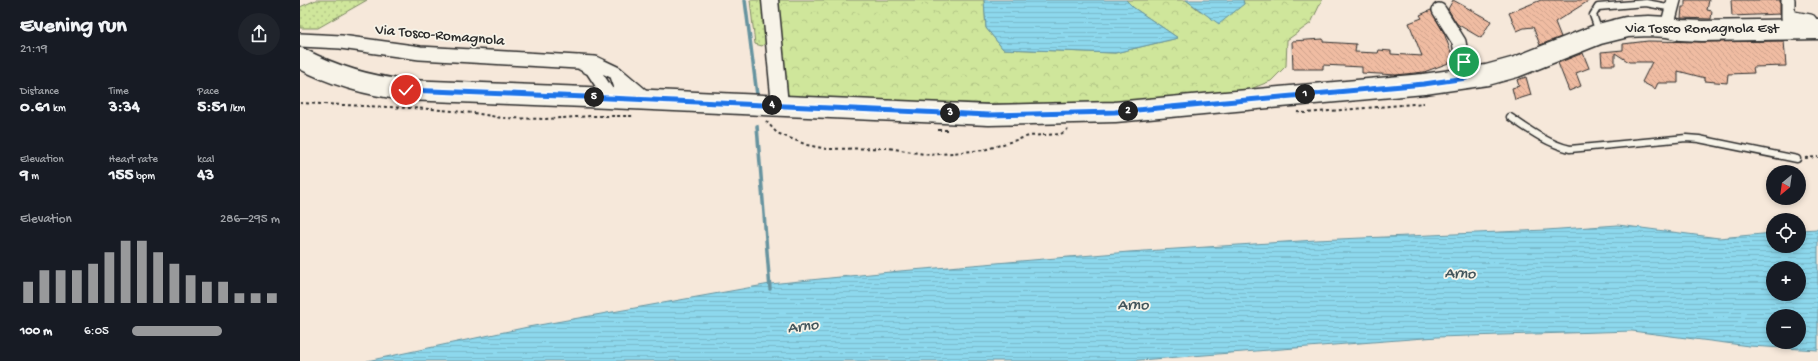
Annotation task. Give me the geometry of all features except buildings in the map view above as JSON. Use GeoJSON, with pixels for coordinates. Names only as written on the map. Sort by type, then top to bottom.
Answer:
{"type":"FeatureCollection","features":[{"type":"Feature","properties":{"kind":"main road","name":"Via Tosco Romagnola Est"},"geometry":{"type":"LineString","coordinates":[[300,58],[321,69],[347,79],[386,88],[432,92],[1012,115],[1115,112],[1424,84],[1466,78],[1506,70],[1599,34],[1627,27],[1666,27],[1681,30],[1702,31],[1817,29]]}},
{"type":"Feature","properties":{"kind":"street"},"geometry":{"type":"LineString","coordinates":[[770,0],[780,105]]}},
{"type":"Feature","properties":{"kind":"street"},"geometry":{"type":"LineString","coordinates":[[1788,0],[1788,17],[1810,22],[1817,29]]}},
{"type":"Feature","properties":{"kind":"street"},"geometry":{"type":"LineString","coordinates":[[1666,27],[1673,4]]}},
{"type":"Feature","properties":{"kind":"street"},"geometry":{"type":"LineString","coordinates":[[1439,10],[1460,42],[1466,78]]}},
{"type":"Feature","properties":{"kind":"street","name":"Via Tosco-Romagnola"},"geometry":{"type":"LineString","coordinates":[[300,40],[341,42],[420,54],[595,63],[616,73],[648,100]]}},
{"type":"Feature","properties":{"kind":"street","name":"Via Tosco-Romagnola"},"geometry":{"type":"LineString","coordinates":[[577,62],[592,69],[596,78],[611,98]]}},
{"type":"Feature","properties":{"kind":"street"},"geometry":{"type":"LineString","coordinates":[[611,98],[617,95],[621,86],[616,73]]}},
{"type":"Feature","properties":{"kind":"street"},"geometry":{"type":"LineString","coordinates":[[578,97],[590,91],[596,78]]}},
{"type":"Feature","properties":{"kind":"lane"},"geometry":{"type":"LineString","coordinates":[[1599,34],[1593,15],[1598,7],[1646,3],[1673,4]]}},
{"type":"Feature","properties":{"kind":"lane"},"geometry":{"type":"LineString","coordinates":[[1510,117],[1545,139],[1560,147],[1570,149],[1686,138],[1699,139],[1797,160]]}},
{"type":"Feature","properties":{"kind":"path"},"geometry":{"type":"LineString","coordinates":[[1283,96],[1295,111],[1306,113],[1424,103]]}},
{"type":"Feature","properties":{"kind":"path"},"geometry":{"type":"LineString","coordinates":[[300,103],[430,109],[474,113],[502,118],[546,119],[592,116],[636,116]]}},
{"type":"Feature","properties":{"kind":"path"},"geometry":{"type":"LineString","coordinates":[[760,121],[766,121],[777,133],[807,145],[827,149],[888,148],[930,154],[984,150],[1029,136],[1061,134],[1073,126]]}},
{"type":"Feature","properties":{"kind":"path"},"geometry":{"type":"LineString","coordinates":[[1797,160],[1818,156]]}},
{"type":"Feature","properties":{"kind":"green space"},"geometry":{"type":"Polygon","coordinates":[[[316,0],[367,0],[318,28],[300,28],[300,7],[316,0]]]}},
{"type":"Feature","properties":{"kind":"green space"},"geometry":{"type":"Polygon","coordinates":[[[750,0],[763,0],[768,41],[762,46],[755,44],[750,0]]]}},
{"type":"Feature","properties":{"kind":"green space"},"geometry":{"type":"Polygon","coordinates":[[[778,0],[984,0],[986,28],[1003,49],[1115,53],[1178,38],[1134,8],[1126,0],[1186,0],[1200,11],[1244,4],[1243,0],[1322,0],[1311,23],[1287,40],[1286,66],[1271,81],[1240,93],[1069,106],[792,98],[786,93],[778,0]]]}},
{"type":"Feature","properties":{"kind":"water"},"geometry":{"type":"Polygon","coordinates":[[[984,0],[1126,0],[1134,8],[1178,38],[1115,53],[1003,49],[986,28],[984,0]]]}},
{"type":"Feature","properties":{"kind":"water"},"geometry":{"type":"Polygon","coordinates":[[[1186,0],[1243,0],[1244,4],[1219,24],[1186,0]]]}},
{"type":"Feature","properties":{"kind":"water","name":"Arno"},"geometry":{"type":"Polygon","coordinates":[[[1618,225],[1719,238],[1766,234],[1766,253],[1806,253],[1806,230],[1818,229],[1818,350],[1801,349],[1806,349],[1806,309],[1766,309],[1766,347],[1632,331],[1437,337],[1127,361],[367,361],[528,327],[770,284],[900,271],[1129,252],[1316,240],[1546,230],[1618,225]]]}},
{"type":"Feature","properties":{"kind":"waterway"},"geometry":{"type":"LineString","coordinates":[[745,0],[757,95]]}},
{"type":"Feature","properties":{"kind":"waterway"},"geometry":{"type":"LineString","coordinates":[[757,126],[770,289]]}},
{"type":"Feature","properties":{"kind":"route"},"geometry":{"type":"LineString","coordinates":[[406,90],[989,115],[1076,114],[1115,112],[1424,84],[1466,78],[1464,62]]}}]}
